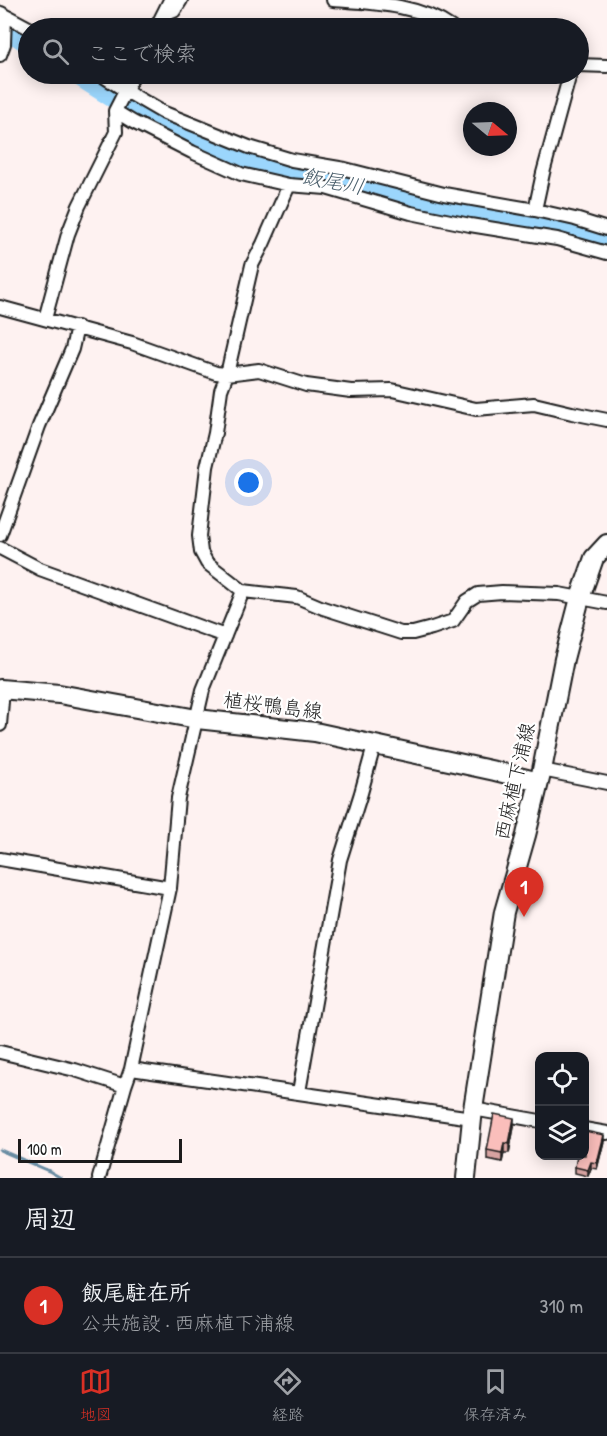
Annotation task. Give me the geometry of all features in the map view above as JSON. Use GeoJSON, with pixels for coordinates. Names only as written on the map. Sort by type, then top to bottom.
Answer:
{"type":"FeatureCollection","features":[{"type":"Feature","properties":{"kind":"main road","name":"西麻植下浦線"},"geometry":{"type":"LineString","coordinates":[[466,1178],[473,1114],[504,912],[526,835],[564,659],[580,598],[594,558],[607,544]]}},
{"type":"Feature","properties":{"kind":"main road","name":"植桜鴨島線"},"geometry":{"type":"LineString","coordinates":[[1,689],[59,694],[197,719],[315,732],[495,771],[540,776]]}},
{"type":"Feature","properties":{"kind":"street"},"geometry":{"type":"LineString","coordinates":[[162,16],[170,0]]}},
{"type":"Feature","properties":{"kind":"street"},"geometry":{"type":"LineString","coordinates":[[162,16],[174,11],[181,0]]}},
{"type":"Feature","properties":{"kind":"street"},"geometry":{"type":"LineString","coordinates":[[333,0],[411,9],[436,18]]}},
{"type":"Feature","properties":{"kind":"street"},"geometry":{"type":"LineString","coordinates":[[2,50],[2,14],[18,22]]}},
{"type":"Feature","properties":{"kind":"street"},"geometry":{"type":"LineString","coordinates":[[589,65],[607,66]]}},
{"type":"Feature","properties":{"kind":"street"},"geometry":{"type":"LineString","coordinates":[[115,84],[162,112],[249,147],[292,160],[345,169],[444,194],[535,210],[607,229]]}},
{"type":"Feature","properties":{"kind":"street"},"geometry":{"type":"LineString","coordinates":[[45,319],[68,234],[79,206],[116,132],[116,111],[129,84]]}},
{"type":"Feature","properties":{"kind":"street"},"geometry":{"type":"LineString","coordinates":[[535,210],[567,84]]}},
{"type":"Feature","properties":{"kind":"street"},"geometry":{"type":"LineString","coordinates":[[116,111],[132,122],[241,174],[289,185],[326,188],[411,213],[557,239],[607,253]]}},
{"type":"Feature","properties":{"kind":"street"},"geometry":{"type":"LineString","coordinates":[[289,185],[252,266],[222,390],[207,467],[199,536],[201,552],[207,563],[243,591],[297,597],[400,633],[413,633],[453,621],[467,601],[478,594],[502,592],[559,594],[607,603]]}},
{"type":"Feature","properties":{"kind":"street"},"geometry":{"type":"LineString","coordinates":[[0,306],[132,343],[216,373],[259,370],[306,385],[351,391],[392,390],[476,409],[534,404],[607,420]]}},
{"type":"Feature","properties":{"kind":"street"},"geometry":{"type":"LineString","coordinates":[[0,535],[39,426],[72,349],[77,327]]}},
{"type":"Feature","properties":{"kind":"street"},"geometry":{"type":"LineString","coordinates":[[0,548],[40,569],[225,636]]}},
{"type":"Feature","properties":{"kind":"street"},"geometry":{"type":"LineString","coordinates":[[99,1178],[131,1069],[170,888],[178,798],[203,690],[243,591]]}},
{"type":"Feature","properties":{"kind":"street"},"geometry":{"type":"LineString","coordinates":[[0,725],[1,689]]}},
{"type":"Feature","properties":{"kind":"street"},"geometry":{"type":"LineString","coordinates":[[299,1092],[340,860],[374,746]]}},
{"type":"Feature","properties":{"kind":"street"},"geometry":{"type":"LineString","coordinates":[[540,776],[607,783]]}},
{"type":"Feature","properties":{"kind":"street"},"geometry":{"type":"LineString","coordinates":[[0,859],[170,888]]}},
{"type":"Feature","properties":{"kind":"street"},"geometry":{"type":"LineString","coordinates":[[0,1052],[75,1070],[125,1086]]}},
{"type":"Feature","properties":{"kind":"street"},"geometry":{"type":"LineString","coordinates":[[131,1069],[535,1120]]}},
{"type":"Feature","properties":{"kind":"street"},"geometry":{"type":"LineString","coordinates":[[589,1130],[607,1133]]}},
{"type":"Feature","properties":{"kind":"building"},"geometry":{"type":"Polygon","coordinates":[[[494,1114],[514,1118],[509,1144],[504,1143],[502,1153],[487,1150],[494,1114]]]}},
{"type":"Feature","properties":{"kind":"building"},"geometry":{"type":"Polygon","coordinates":[[[589,1132],[604,1135],[597,1163],[591,1162],[588,1170],[575,1167],[576,1160],[589,1160],[589,1132]]]}},
{"type":"Feature","properties":{"kind":"waterway","name":"飯尾川"},"geometry":{"type":"LineString","coordinates":[[0,25],[18,37]]}},
{"type":"Feature","properties":{"kind":"waterway","name":"飯尾川"},"geometry":{"type":"LineString","coordinates":[[92,84],[132,110],[216,150],[264,169],[320,177],[407,198],[566,230],[607,244]]}},
{"type":"Feature","properties":{"kind":"waterway"},"geometry":{"type":"LineString","coordinates":[[0,1150],[61,1178]]}},
{"type":"Feature","properties":{"kind":"place","name":"飯尾駐在所"},"geometry":{"type":"Point","coordinates":[524,917]}}]}
